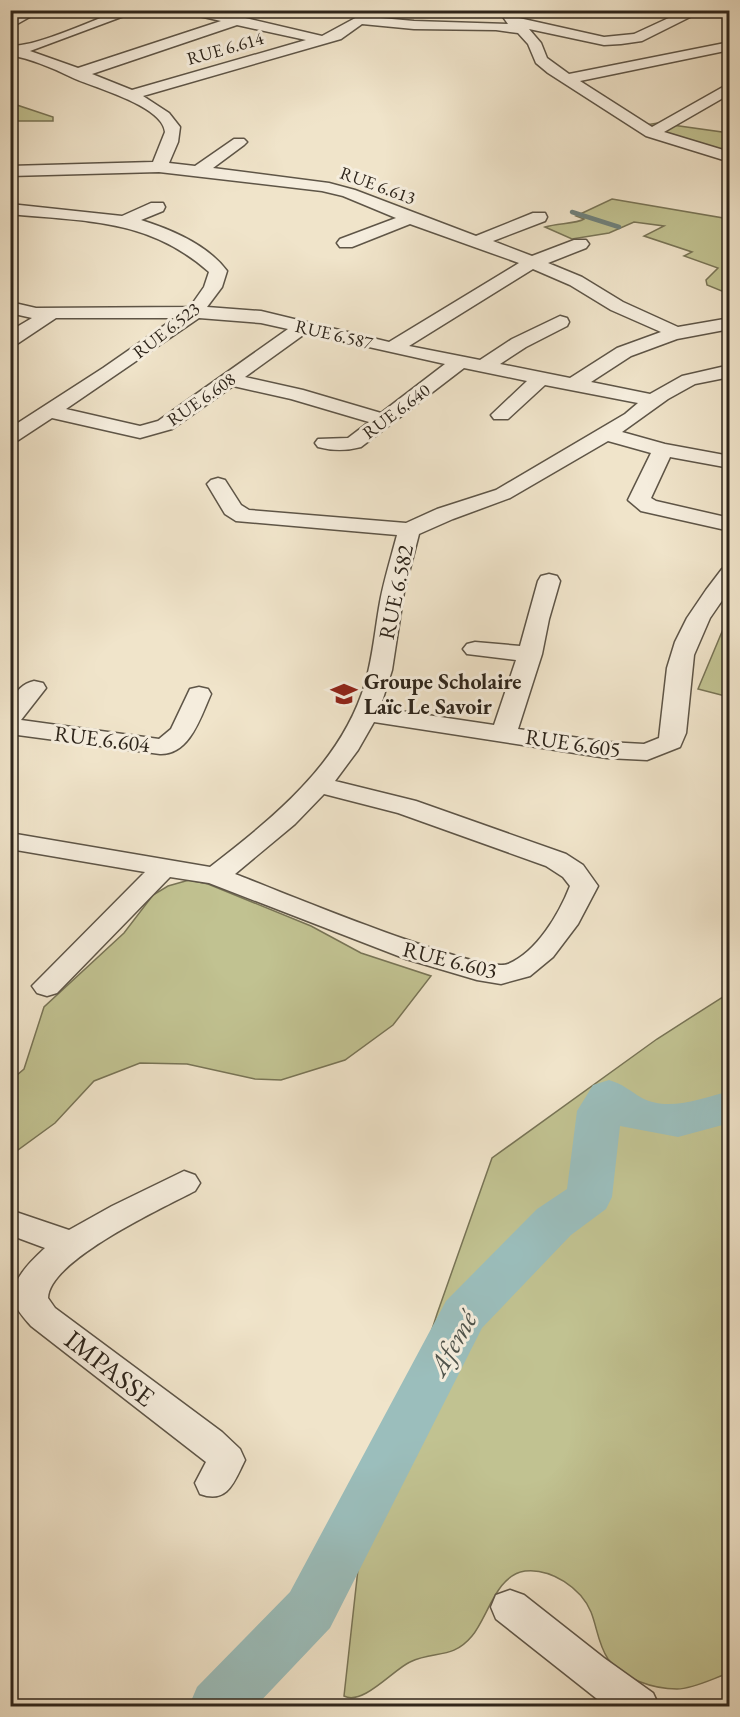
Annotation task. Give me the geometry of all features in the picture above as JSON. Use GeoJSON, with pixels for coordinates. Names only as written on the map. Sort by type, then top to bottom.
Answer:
{"type":"FeatureCollection","features":[{"type":"Feature","properties":{"kind":"street"},"geometry":{"type":"LineString","coordinates":[[10,24],[36,10]]}},
{"type":"Feature","properties":{"kind":"street"},"geometry":{"type":"LineString","coordinates":[[12,50],[49,41],[134,10]]}},
{"type":"Feature","properties":{"kind":"street"},"geometry":{"type":"LineString","coordinates":[[191,10],[321,39]]}},
{"type":"Feature","properties":{"kind":"street"},"geometry":{"type":"LineString","coordinates":[[76,74],[263,10]]}},
{"type":"Feature","properties":{"kind":"street","name":"RUE 6.614"},"geometry":{"type":"LineString","coordinates":[[132,95],[336,36],[359,20],[414,25],[496,26],[513,20],[604,41],[637,38],[698,10]]}},
{"type":"Feature","properties":{"kind":"street"},"geometry":{"type":"LineString","coordinates":[[513,20],[534,43],[541,60],[651,133],[729,157]]}},
{"type":"Feature","properties":{"kind":"street"},"geometry":{"type":"LineString","coordinates":[[567,79],[729,46]]}},
{"type":"Feature","properties":{"kind":"street"},"geometry":{"type":"LineString","coordinates":[[12,50],[132,95],[165,116],[171,126],[172,134],[159,166]]}},
{"type":"Feature","properties":{"kind":"street"},"geometry":{"type":"LineString","coordinates":[[651,133],[729,87]]}},
{"type":"Feature","properties":{"kind":"street"},"geometry":{"type":"LineString","coordinates":[[624,115],[689,128]]}},
{"type":"Feature","properties":{"kind":"street"},"geometry":{"type":"LineString","coordinates":[[199,171],[239,142]]}},
{"type":"Feature","properties":{"kind":"street","name":"RUE 6.613"},"geometry":{"type":"LineString","coordinates":[[10,171],[100,159],[329,188],[478,241],[576,281],[617,306],[670,329],[672,334]]}},
{"type":"Feature","properties":{"kind":"street"},"geometry":{"type":"LineString","coordinates":[[10,209],[124,221],[157,207]]}},
{"type":"Feature","properties":{"kind":"street"},"geometry":{"type":"LineString","coordinates":[[478,241],[539,217]]}},
{"type":"Feature","properties":{"kind":"street"},"geometry":{"type":"LineString","coordinates":[[346,243],[410,218]]}},
{"type":"Feature","properties":{"kind":"street","name":"RUE 6.523"},"geometry":{"type":"LineString","coordinates":[[10,437],[51,412],[195,312],[213,287],[218,271],[198,254],[147,228],[124,221]]}},
{"type":"Feature","properties":{"kind":"street"},"geometry":{"type":"LineString","coordinates":[[392,348],[531,263],[580,244]]}},
{"type":"Feature","properties":{"kind":"street","name":"RUE 6.587"},"geometry":{"type":"LineString","coordinates":[[10,307],[27,312],[50,314],[236,313],[304,326],[392,348],[655,401]]}},
{"type":"Feature","properties":{"kind":"street"},"geometry":{"type":"LineString","coordinates":[[10,340],[50,314]]}},
{"type":"Feature","properties":{"kind":"street"},"geometry":{"type":"LineString","coordinates":[[484,365],[519,343],[560,322]]}},
{"type":"Feature","properties":{"kind":"street"},"geometry":{"type":"LineString","coordinates":[[573,385],[624,352],[672,334],[729,323]]}},
{"type":"Feature","properties":{"kind":"street","name":"RUE 6.608"},"geometry":{"type":"LineString","coordinates":[[51,412],[140,432],[165,425],[304,326]]}},
{"type":"Feature","properties":{"kind":"street","name":"RUE 6.640"},"geometry":{"type":"LineString","coordinates":[[325,443],[340,445],[354,442],[460,361]]}},
{"type":"Feature","properties":{"kind":"street","name":"RUE 6.582"},"geometry":{"type":"LineString","coordinates":[[215,876],[271,831],[320,785],[337,762],[366,713],[382,664],[393,593],[409,530],[445,514],[503,494],[606,434],[689,380],[729,371]]}},
{"type":"Feature","properties":{"kind":"street"},"geometry":{"type":"LineString","coordinates":[[501,415],[541,378]]}},
{"type":"Feature","properties":{"kind":"street"},"geometry":{"type":"LineString","coordinates":[[229,380],[296,394],[384,420]]}},
{"type":"Feature","properties":{"kind":"street"},"geometry":{"type":"LineString","coordinates":[[606,434],[663,450],[729,462]]}},
{"type":"Feature","properties":{"kind":"street"},"geometry":{"type":"LineString","coordinates":[[663,450],[639,500],[649,506],[729,525]]}},
{"type":"Feature","properties":{"kind":"street"},"geometry":{"type":"LineString","coordinates":[[218,484],[232,509],[244,516],[409,530]]}},
{"type":"Feature","properties":{"kind":"street","name":"RUE 6.605"},"geometry":{"type":"LineString","coordinates":[[366,713],[504,732],[584,747],[647,752],[671,742],[677,721],[676,702],[680,666],[689,638],[708,602],[729,574]]}},
{"type":"Feature","properties":{"kind":"street"},"geometry":{"type":"LineString","coordinates":[[504,732],[530,654],[537,619],[549,581]]}},
{"type":"Feature","properties":{"kind":"street"},"geometry":{"type":"LineString","coordinates":[[475,649],[530,654]]}},
{"type":"Feature","properties":{"kind":"street"},"geometry":{"type":"LineString","coordinates":[[10,718],[34,688]]}},
{"type":"Feature","properties":{"kind":"street","name":"RUE 6.604"},"geometry":{"type":"LineString","coordinates":[[10,726],[85,738],[130,742],[149,747],[165,747],[182,732],[199,693]]}},
{"type":"Feature","properties":{"kind":"street","name":"RUE 6.603"},"geometry":{"type":"LineString","coordinates":[[215,876],[399,948],[486,973],[508,974],[524,968],[535,958],[578,905],[584,886],[573,871],[555,860],[407,807],[320,785]]}},
{"type":"Feature","properties":{"kind":"street"},"geometry":{"type":"LineString","coordinates":[[10,842],[215,876]]}},
{"type":"Feature","properties":{"kind":"street"},"geometry":{"type":"LineString","coordinates":[[47,987],[151,883],[164,867]]}},
{"type":"Feature","properties":{"kind":"street"},"geometry":{"type":"LineString","coordinates":[[10,1222],[71,1245],[184,1183]]}},
{"type":"Feature","properties":{"kind":"street","name":"IMPASSE"},"geometry":{"type":"LineString","coordinates":[[71,1245],[41,1274],[32,1288],[31,1301],[43,1317],[219,1451],[227,1460],[213,1483]]}},
{"type":"Feature","properties":{"kind":"street"},"geometry":{"type":"LineString","coordinates":[[510,1607],[560,1644],[606,1685],[639,1707]]}},
{"type":"Feature","properties":{"kind":"green space"},"geometry":{"type":"Polygon","coordinates":[[[10,97],[17,105],[53,117],[53,121],[11,121],[10,97]]]}},
{"type":"Feature","properties":{"kind":"green space"},"geometry":{"type":"Polygon","coordinates":[[[658,123],[729,133],[729,159],[645,125],[658,123]]]}},
{"type":"Feature","properties":{"kind":"green space"},"geometry":{"type":"Polygon","coordinates":[[[612,199],[729,219],[729,294],[707,285],[706,280],[718,268],[684,256],[692,252],[644,236],[664,226],[634,222],[609,233],[572,239],[545,227],[581,221],[584,219],[576,216],[612,199]]]}},
{"type":"Feature","properties":{"kind":"green space"},"geometry":{"type":"Polygon","coordinates":[[[729,615],[730,697],[698,689],[729,615]]]}},
{"type":"Feature","properties":{"kind":"green space"},"geometry":{"type":"Polygon","coordinates":[[[189,880],[208,884],[311,926],[361,953],[431,976],[393,1025],[345,1060],[281,1080],[255,1079],[187,1064],[140,1063],[94,1081],[55,1123],[11,1155],[10,1081],[24,1069],[44,1007],[124,933],[153,895],[168,886],[189,880]]]}},
{"type":"Feature","properties":{"kind":"green space"},"geometry":{"type":"Polygon","coordinates":[[[729,993],[729,1673],[683,1689],[658,1687],[639,1682],[621,1672],[608,1659],[591,1612],[573,1588],[555,1576],[525,1571],[515,1574],[500,1588],[478,1628],[465,1644],[450,1652],[410,1662],[360,1696],[352,1698],[344,1696],[360,1551],[437,1314],[492,1158],[657,1039],[729,993]]]}},
{"type":"Feature","properties":{"kind":"waterway"},"geometry":{"type":"LineString","coordinates":[[572,212],[619,227]]}},
{"type":"Feature","properties":{"kind":"waterway","name":"Afemé"},"geometry":{"type":"LineString","coordinates":[[218,1706],[310,1610],[464,1315],[554,1222],[589,1197],[599,1111],[609,1096],[631,1113],[678,1121],[730,1107]]}},
{"type":"Feature","properties":{"kind":"place","name":"Groupe Scholaire Laïc Le Savoir"},"geometry":{"type":"Point","coordinates":[344,694]}}]}
